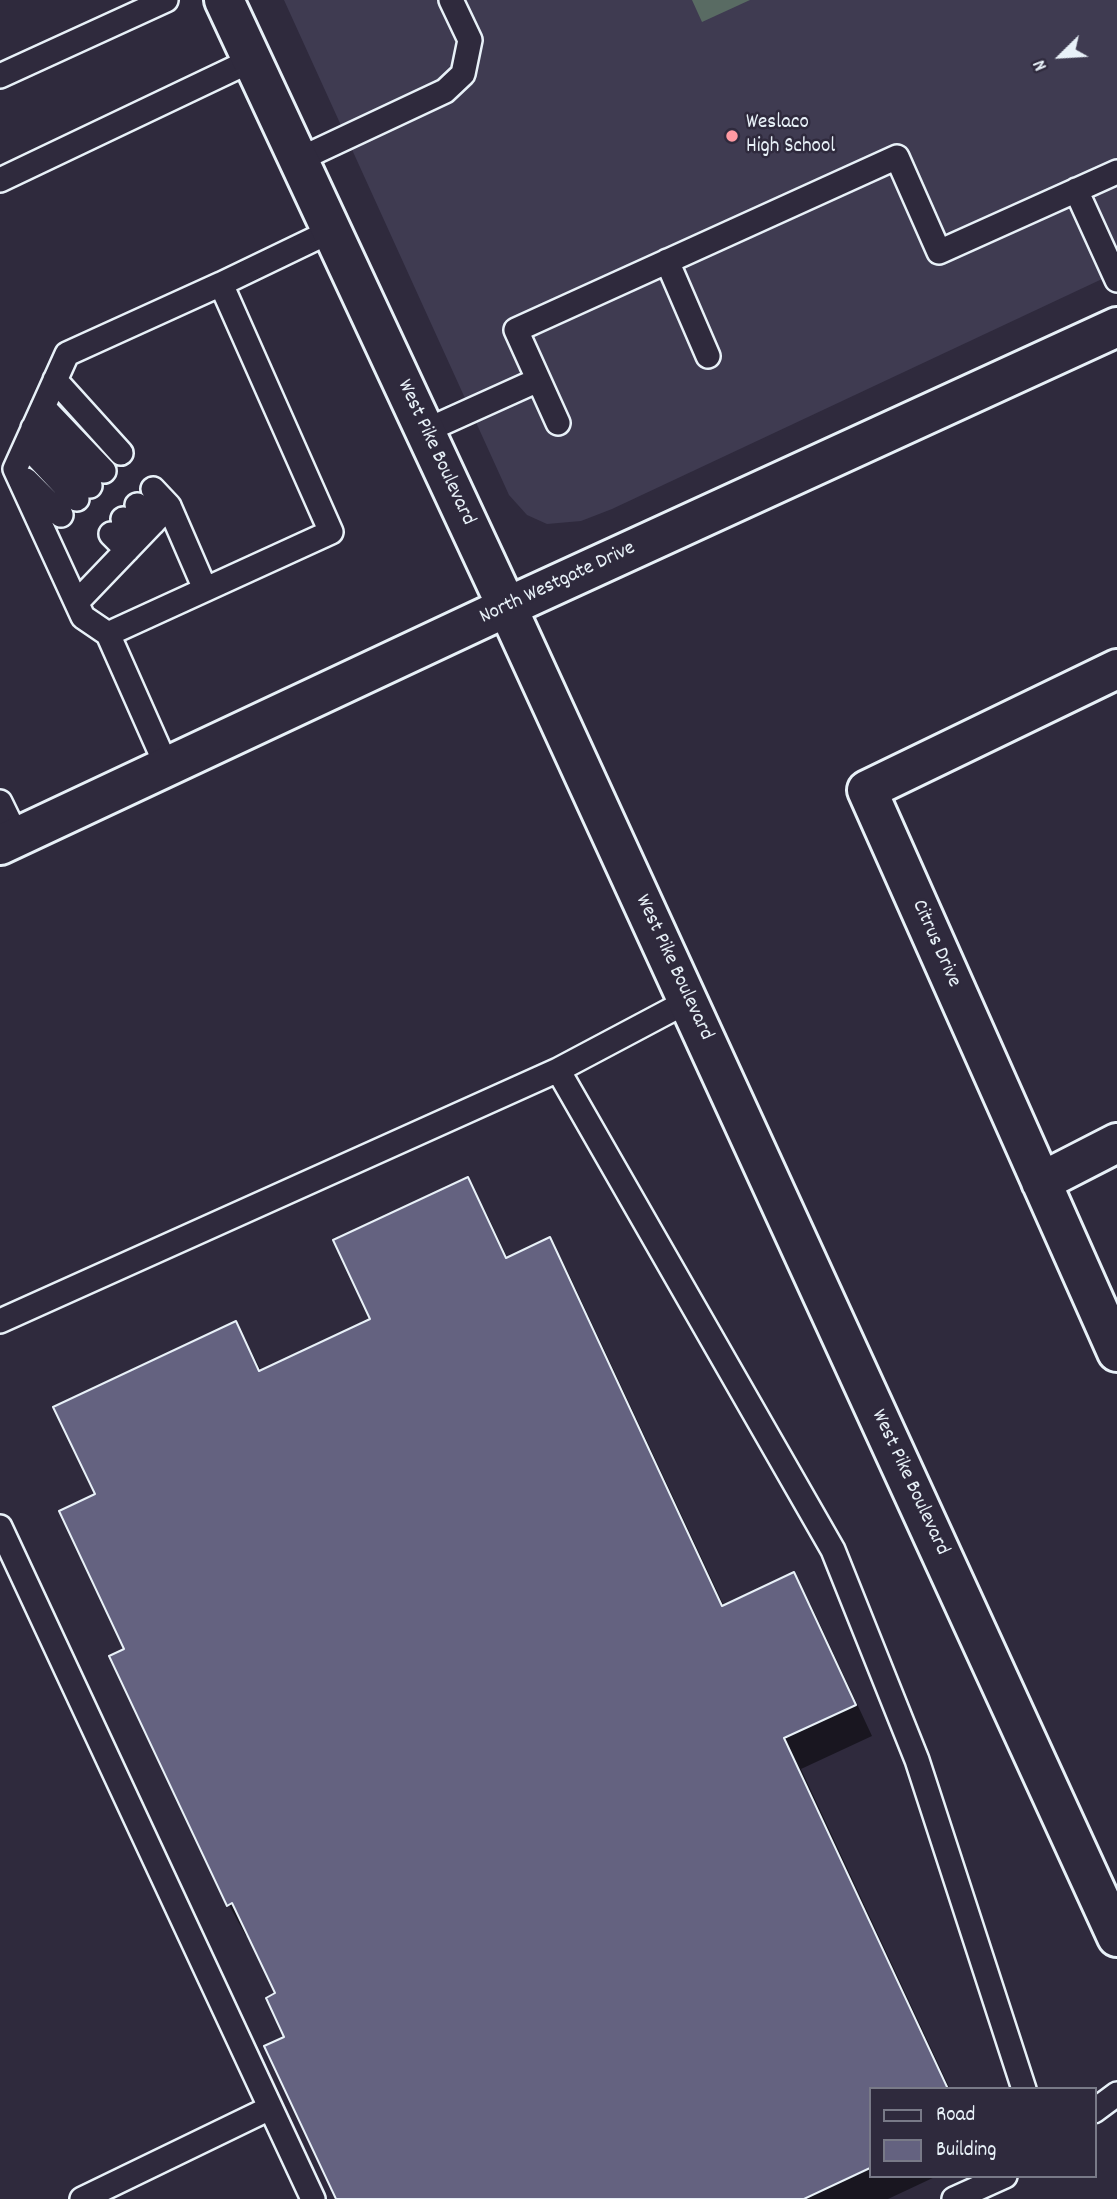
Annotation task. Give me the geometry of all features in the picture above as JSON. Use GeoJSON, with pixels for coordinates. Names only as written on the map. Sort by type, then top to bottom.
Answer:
{"type":"FeatureCollection","features":[{"type":"Feature","properties":{"kind":"street","name":"West Pike Boulevard"},"geometry":{"type":"LineString","coordinates":[[224,0],[507,607],[1117,1937]]}},
{"type":"Feature","properties":{"kind":"street","name":"North Westgate Drive"},"geometry":{"type":"LineString","coordinates":[[8,841],[507,607],[1117,327]]}},
{"type":"Feature","properties":{"kind":"street","name":"Citrus Drive"},"geometry":{"type":"LineString","coordinates":[[1117,669],[867,790],[1117,1352]]}},
{"type":"Feature","properties":{"kind":"street"},"geometry":{"type":"LineString","coordinates":[[1041,1182],[1117,1143]]}},
{"type":"Feature","properties":{"kind":"lane"},"geometry":{"type":"LineString","coordinates":[[0,76],[166,0]]}},
{"type":"Feature","properties":{"kind":"lane"},"geometry":{"type":"LineString","coordinates":[[298,160],[445,90],[463,74],[470,40],[451,0]]}},
{"type":"Feature","properties":{"kind":"lane"},"geometry":{"type":"LineString","coordinates":[[0,180],[252,60]]}},
{"type":"Feature","properties":{"kind":"lane"},"geometry":{"type":"LineString","coordinates":[[558,424],[516,330],[897,157],[939,252],[1117,172]]}},
{"type":"Feature","properties":{"kind":"lane"},"geometry":{"type":"LineString","coordinates":[[1076,190],[1117,280]]}},
{"type":"Feature","properties":{"kind":"lane"},"geometry":{"type":"LineString","coordinates":[[167,767],[108,634],[83,617],[15,469],[67,355],[331,231]]}},
{"type":"Feature","properties":{"kind":"lane"},"geometry":{"type":"LineString","coordinates":[[667,261],[708,356]]}},
{"type":"Feature","properties":{"kind":"lane"},"geometry":{"type":"LineString","coordinates":[[108,634],[331,532],[220,284]]}},
{"type":"Feature","properties":{"kind":"lane"},"geometry":{"type":"LineString","coordinates":[[55,380],[121,453]]}},
{"type":"Feature","properties":{"kind":"lane"},"geometry":{"type":"LineString","coordinates":[[425,431],[538,380]]}},
{"type":"Feature","properties":{"kind":"lane"},"geometry":{"type":"LineString","coordinates":[[43,407],[83,493]]}},
{"type":"Feature","properties":{"kind":"lane"},"geometry":{"type":"LineString","coordinates":[[29,437],[83,493]]}},
{"type":"Feature","properties":{"kind":"lane"},"geometry":{"type":"LineString","coordinates":[[15,469],[83,493]]}},
{"type":"Feature","properties":{"kind":"lane"},"geometry":{"type":"LineString","coordinates":[[77,601],[125,536],[161,497],[205,589]]}},
{"type":"Feature","properties":{"kind":"lane"},"geometry":{"type":"LineString","coordinates":[[0,802],[8,841]]}},
{"type":"Feature","properties":{"kind":"lane"},"geometry":{"type":"LineString","coordinates":[[0,1321],[558,1070],[688,1001]]}},
{"type":"Feature","properties":{"kind":"lane"},"geometry":{"type":"LineString","coordinates":[[558,1070],[833,1550],[917,1759],[1023,2087]]}},
{"type":"Feature","properties":{"kind":"lane"},"geometry":{"type":"LineString","coordinates":[[0,1527],[313,2199]]}},
{"type":"Feature","properties":{"kind":"lane"},"geometry":{"type":"LineString","coordinates":[[1096,2110],[1117,2094]]}},
{"type":"Feature","properties":{"kind":"lane"},"geometry":{"type":"LineString","coordinates":[[82,2199],[270,2108]]}},
{"type":"Feature","properties":{"kind":"lane"},"geometry":{"type":"LineString","coordinates":[[954,2199],[1001,2178]]}},
{"type":"Feature","properties":{"kind":"shaded area","name":"Weslaco High School"},"geometry":{"type":"Polygon","coordinates":[[[284,0],[1117,0],[1117,272],[612,509],[581,521],[547,524],[527,515],[509,495],[284,0]]]}},
{"type":"Feature","properties":{"kind":"green space"},"geometry":{"type":"Polygon","coordinates":[[[692,0],[750,0],[702,22],[692,0]]]}},
{"type":"Feature","properties":{"kind":"building"},"geometry":{"type":"Polygon","coordinates":[[[468,1177],[506,1258],[550,1237],[722,1606],[794,1572],[856,1705],[784,1738],[947,2087],[869,2087],[869,2168],[804,2199],[336,2199],[264,2046],[284,2037],[266,1998],[275,1993],[232,1903],[227,1906],[109,1656],[124,1649],[59,1511],[95,1494],[53,1407],[236,1321],[259,1371],[370,1319],[333,1240],[468,1177]]]}},
{"type":"Feature","properties":{"kind":"place","name":"Weslaco High School"},"geometry":{"type":"Point","coordinates":[732,136]}}]}
